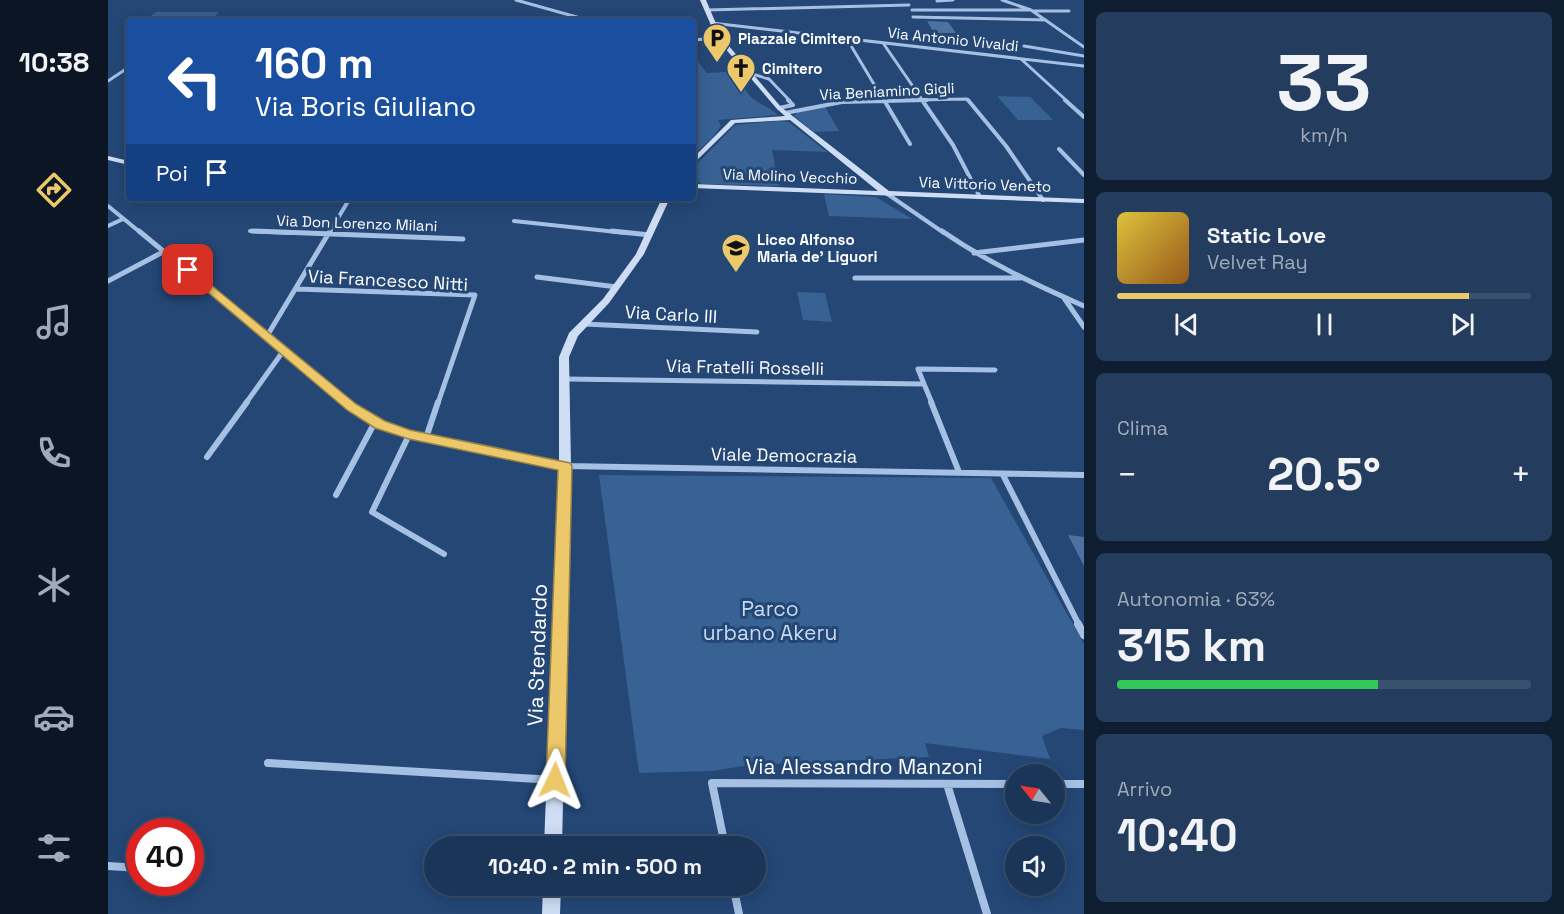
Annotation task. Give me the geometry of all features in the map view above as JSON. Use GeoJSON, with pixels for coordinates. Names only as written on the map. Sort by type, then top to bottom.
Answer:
{"type":"FeatureCollection","features":[{"type":"Feature","properties":{"kind":"street"},"geometry":{"type":"LineString","coordinates":[[516,0],[580,18]]}},
{"type":"Feature","properties":{"kind":"street"},"geometry":{"type":"LineString","coordinates":[[703,0],[719,38],[785,113],[886,193],[974,254],[1084,306]]}},
{"type":"Feature","properties":{"kind":"street"},"geometry":{"type":"LineString","coordinates":[[937,1],[952,0]]}},
{"type":"Feature","properties":{"kind":"street"},"geometry":{"type":"LineString","coordinates":[[1002,0],[1032,11],[1084,46]]}},
{"type":"Feature","properties":{"kind":"street"},"geometry":{"type":"LineString","coordinates":[[707,10],[909,5]]}},
{"type":"Feature","properties":{"kind":"street"},"geometry":{"type":"LineString","coordinates":[[912,10],[1069,11]]}},
{"type":"Feature","properties":{"kind":"street"},"geometry":{"type":"LineString","coordinates":[[914,17],[1046,20]]}},
{"type":"Feature","properties":{"kind":"street","name":"Via Antonio Vivaldi"},"geometry":{"type":"LineString","coordinates":[[712,23],[1084,66]]}},
{"type":"Feature","properties":{"kind":"street"},"geometry":{"type":"LineString","coordinates":[[696,40],[719,38]]}},
{"type":"Feature","properties":{"kind":"street"},"geometry":{"type":"LineString","coordinates":[[846,39],[910,144]]}},
{"type":"Feature","properties":{"kind":"street"},"geometry":{"type":"LineString","coordinates":[[883,44],[953,145],[980,197]]}},
{"type":"Feature","properties":{"kind":"street"},"geometry":{"type":"LineString","coordinates":[[1024,46],[1084,56]]}},
{"type":"Feature","properties":{"kind":"street"},"geometry":{"type":"LineString","coordinates":[[1021,59],[1084,117]]}},
{"type":"Feature","properties":{"kind":"street"},"geometry":{"type":"LineString","coordinates":[[108,81],[126,69]]}},
{"type":"Feature","properties":{"kind":"street"},"geometry":{"type":"LineString","coordinates":[[696,159],[733,121],[785,113],[793,105],[769,78],[749,73]]}},
{"type":"Feature","properties":{"kind":"street","name":"Via Beniamino Gigli"},"geometry":{"type":"LineString","coordinates":[[785,113],[842,102],[967,99],[1006,146],[1043,200]]}},
{"type":"Feature","properties":{"kind":"street"},"geometry":{"type":"LineString","coordinates":[[1059,149],[1084,175]]}},
{"type":"Feature","properties":{"kind":"street"},"geometry":{"type":"LineString","coordinates":[[108,158],[126,162]]}},
{"type":"Feature","properties":{"kind":"street","name":"Via Molino Vecchio"},"geometry":{"type":"LineString","coordinates":[[696,186],[886,193]]}},
{"type":"Feature","properties":{"kind":"street","name":"Via Vittorio Veneto"},"geometry":{"type":"LineString","coordinates":[[886,193],[1084,201]]}},
{"type":"Feature","properties":{"kind":"street"},"geometry":{"type":"LineString","coordinates":[[267,336],[348,201]]}},
{"type":"Feature","properties":{"kind":"street","name":"Via Stendardo"},"geometry":{"type":"LineString","coordinates":[[553,836],[565,466],[564,357],[568,342],[617,287],[640,254],[665,201]]}},
{"type":"Feature","properties":{"kind":"street","name":"Viale Democrazia"},"geometry":{"type":"LineString","coordinates":[[108,206],[351,407],[375,422],[409,435],[565,466],[1084,475]]}},
{"type":"Feature","properties":{"kind":"street"},"geometry":{"type":"LineString","coordinates":[[108,226],[123,219]]}},
{"type":"Feature","properties":{"kind":"street"},"geometry":{"type":"LineString","coordinates":[[514,221],[650,235]]}},
{"type":"Feature","properties":{"kind":"street","name":"Via Don Lorenzo Milani"},"geometry":{"type":"LineString","coordinates":[[250,231],[464,239]]}},
{"type":"Feature","properties":{"kind":"street"},"geometry":{"type":"LineString","coordinates":[[974,254],[1084,240]]}},
{"type":"Feature","properties":{"kind":"street"},"geometry":{"type":"LineString","coordinates":[[108,281],[163,252]]}},
{"type":"Feature","properties":{"kind":"street"},"geometry":{"type":"LineString","coordinates":[[537,277],[617,287]]}},
{"type":"Feature","properties":{"kind":"street"},"geometry":{"type":"LineString","coordinates":[[855,278],[1021,278]]}},
{"type":"Feature","properties":{"kind":"street","name":"Via Francesco Nitti"},"geometry":{"type":"LineString","coordinates":[[296,289],[475,295],[426,438]]}},
{"type":"Feature","properties":{"kind":"street"},"geometry":{"type":"LineString","coordinates":[[1064,297],[1084,327]]}},
{"type":"Feature","properties":{"kind":"street","name":"Via Carlo III"},"geometry":{"type":"LineString","coordinates":[[584,324],[757,332]]}},
{"type":"Feature","properties":{"kind":"street"},"geometry":{"type":"LineString","coordinates":[[207,457],[284,350]]}},
{"type":"Feature","properties":{"kind":"street"},"geometry":{"type":"LineString","coordinates":[[959,472],[918,369],[994,370]]}},
{"type":"Feature","properties":{"kind":"street","name":"Via Fratelli Rosselli"},"geometry":{"type":"LineString","coordinates":[[566,379],[924,384]]}},
{"type":"Feature","properties":{"kind":"street"},"geometry":{"type":"LineString","coordinates":[[336,495],[375,422]]}},
{"type":"Feature","properties":{"kind":"street"},"geometry":{"type":"LineString","coordinates":[[409,435],[372,512],[444,554]]}},
{"type":"Feature","properties":{"kind":"street"},"geometry":{"type":"LineString","coordinates":[[1003,475],[1084,634]]}},
{"type":"Feature","properties":{"kind":"street"},"geometry":{"type":"LineString","coordinates":[[268,763],[555,780]]}},
{"type":"Feature","properties":{"kind":"street","name":"Via Alessandro Manzoni"},"geometry":{"type":"LineString","coordinates":[[723,836],[712,783],[1005,784]]}},
{"type":"Feature","properties":{"kind":"street"},"geometry":{"type":"LineString","coordinates":[[947,784],[987,914]]}},
{"type":"Feature","properties":{"kind":"street"},"geometry":{"type":"LineString","coordinates":[[1065,784],[1084,784]]}},
{"type":"Feature","properties":{"kind":"street"},"geometry":{"type":"LineString","coordinates":[[108,866],[126,867]]}},
{"type":"Feature","properties":{"kind":"street"},"geometry":{"type":"LineString","coordinates":[[551,914],[552,896]]}},
{"type":"Feature","properties":{"kind":"street"},"geometry":{"type":"LineString","coordinates":[[735,896],[739,914]]}},
{"type":"Feature","properties":{"kind":"green space"},"geometry":{"type":"Polygon","coordinates":[[[156,12],[219,12],[213,18],[148,18],[156,12]]]}},
{"type":"Feature","properties":{"kind":"green space"},"geometry":{"type":"Polygon","coordinates":[[[696,59],[707,73],[742,71],[743,82],[749,95],[778,115],[718,120],[721,126],[696,153],[696,59]]]}},
{"type":"Feature","properties":{"kind":"green space"},"geometry":{"type":"Polygon","coordinates":[[[997,96],[1030,97],[1053,120],[1018,120],[997,96]]]}},
{"type":"Feature","properties":{"kind":"green space"},"geometry":{"type":"Polygon","coordinates":[[[824,105],[839,131],[814,132],[794,116],[798,112],[824,105]]]}},
{"type":"Feature","properties":{"kind":"green space"},"geometry":{"type":"Polygon","coordinates":[[[789,122],[827,152],[772,150],[779,186],[702,184],[696,181],[696,165],[735,125],[789,122]]]}},
{"type":"Feature","properties":{"kind":"green space"},"geometry":{"type":"Polygon","coordinates":[[[824,194],[876,197],[912,219],[829,216],[824,194]]]}},
{"type":"Feature","properties":{"kind":"green space"},"geometry":{"type":"Polygon","coordinates":[[[797,292],[825,293],[832,322],[803,320],[797,292]]]}},
{"type":"Feature","properties":{"kind":"green space","name":"Parco urbano Akeru"},"geometry":{"type":"Polygon","coordinates":[[[599,475],[991,478],[1084,644],[1084,730],[1061,728],[1042,736],[1050,759],[925,743],[929,757],[750,765],[712,771],[639,773],[599,475]]]}},
{"type":"Feature","properties":{"kind":"building"},"geometry":{"type":"Polygon","coordinates":[[[927,21],[948,22],[956,33],[934,33],[927,21]]]}},
{"type":"Feature","properties":{"kind":"building"},"geometry":{"type":"Polygon","coordinates":[[[1068,535],[1084,537],[1084,566],[1068,535]]]}},
{"type":"Feature","properties":{"kind":"place","name":"Piazzale Cimitero"},"geometry":{"type":"Point","coordinates":[717,64]}},
{"type":"Feature","properties":{"kind":"place","name":"Cimitero"},"geometry":{"type":"Point","coordinates":[741,94]}},
{"type":"Feature","properties":{"kind":"place","name":"Liceo Alfonso Maria de' Liguori"},"geometry":{"type":"Point","coordinates":[736,274]}},
{"type":"Feature","properties":{"kind":"route"},"geometry":{"type":"LineString","coordinates":[[188,270],[351,407],[380,425],[409,435],[565,466],[555,780]]}}]}
